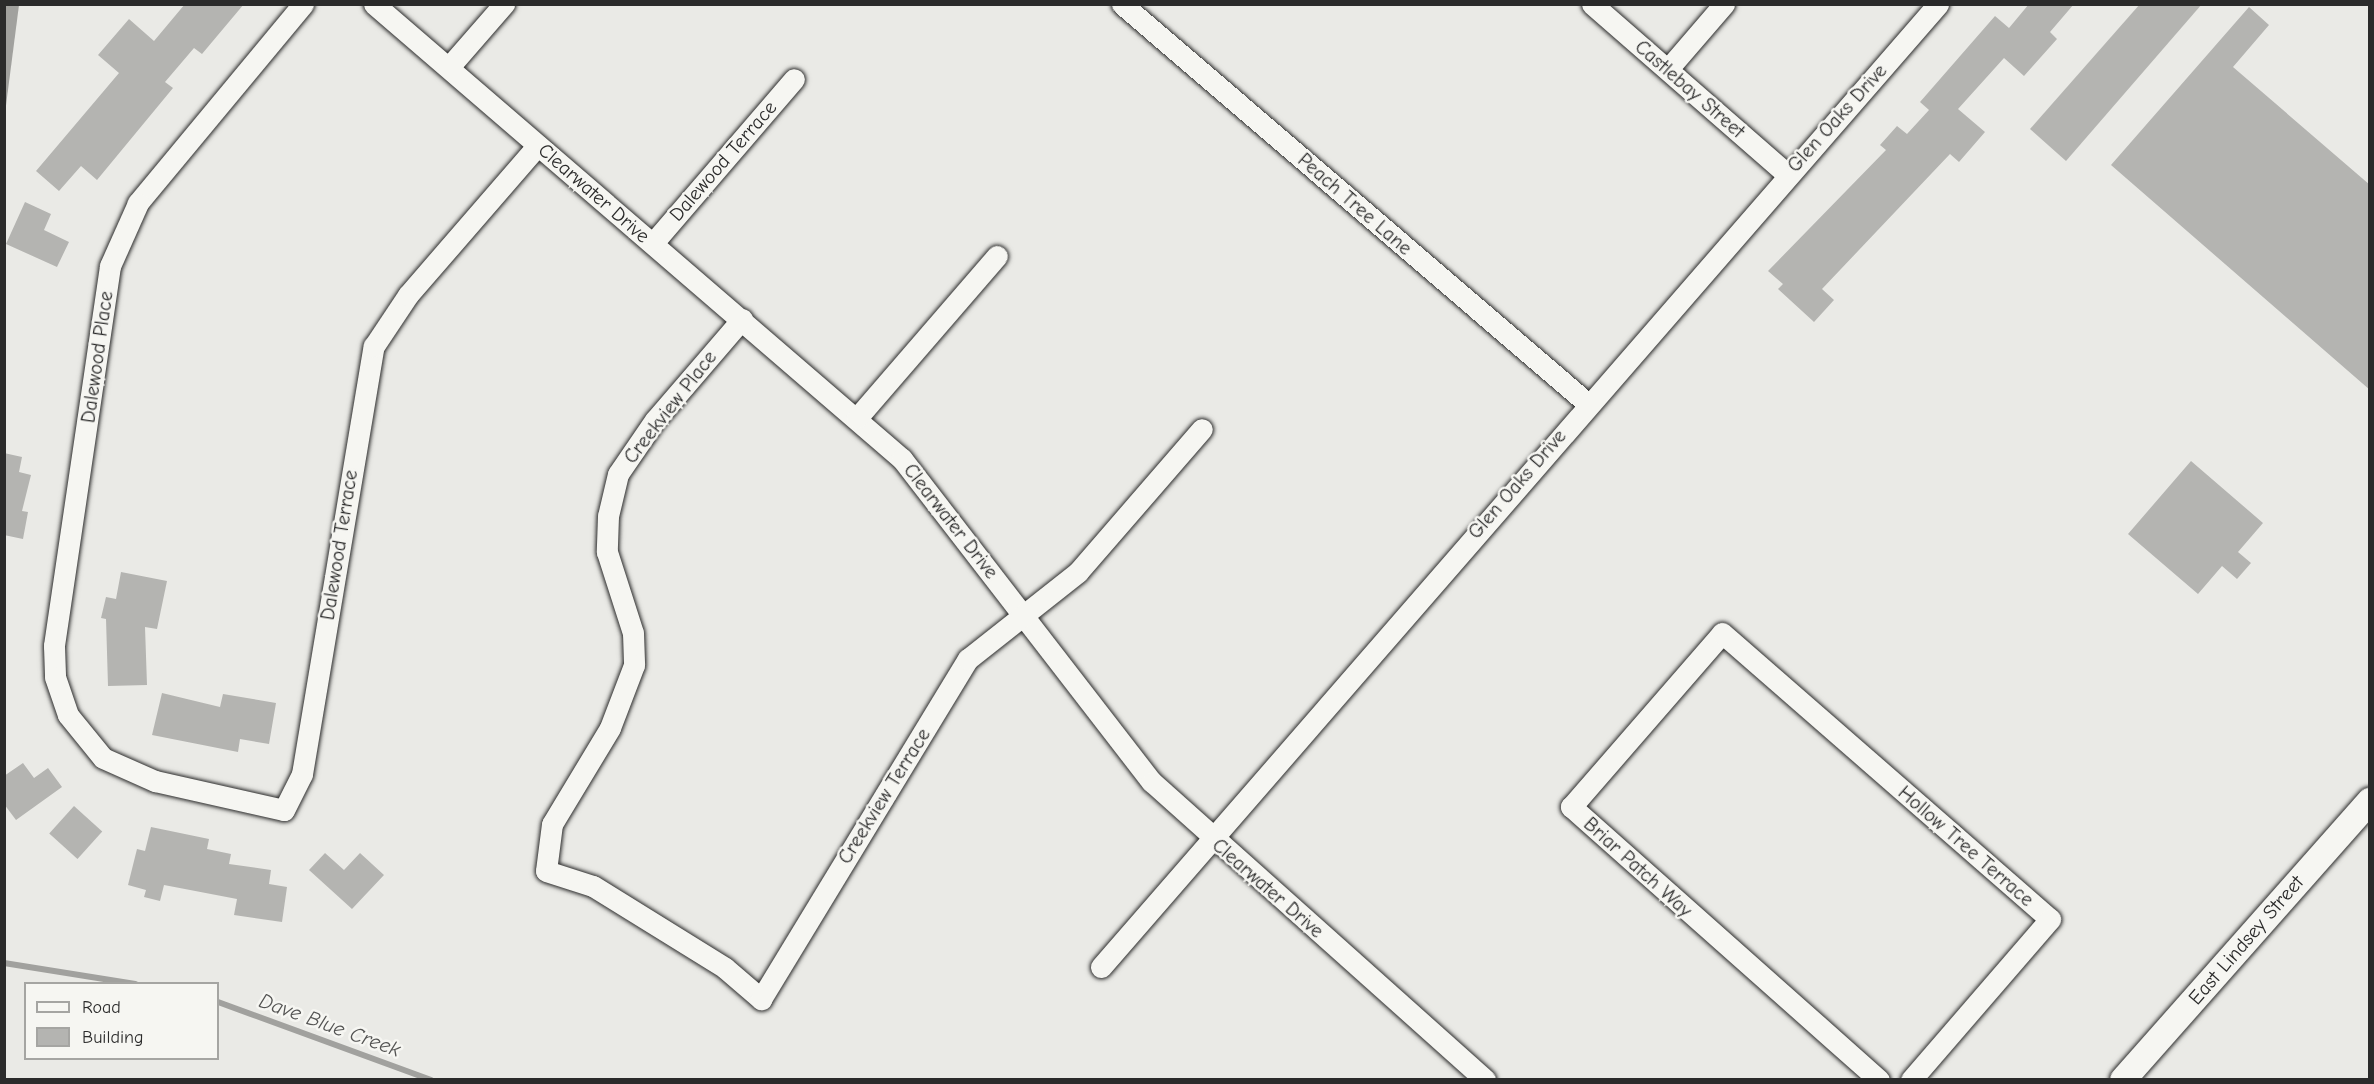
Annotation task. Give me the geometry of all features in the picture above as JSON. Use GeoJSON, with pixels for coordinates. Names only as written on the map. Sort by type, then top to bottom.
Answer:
{"type":"FeatureCollection","features":[{"type":"Feature","properties":{"kind":"street","name":"Dalewood Place"},"geometry":{"type":"LineString","coordinates":[[103,758],[68,715],[55,677],[54,646],[110,266],[138,203],[303,4]]}},
{"type":"Feature","properties":{"kind":"street","name":"Clearwater Drive"},"geometry":{"type":"LineString","coordinates":[[374,4],[857,418],[918,476],[1152,782],[1211,838],[1485,1080]]}},
{"type":"Feature","properties":{"kind":"street"},"geometry":{"type":"LineString","coordinates":[[449,67],[504,4]]}},
{"type":"Feature","properties":{"kind":"street","name":"Peach Tree Lane"},"geometry":{"type":"LineString","coordinates":[[1122,4],[1587,403]]}},
{"type":"Feature","properties":{"kind":"street","name":"Castlebay Street"},"geometry":{"type":"LineString","coordinates":[[1592,4],[1787,174]]}},
{"type":"Feature","properties":{"kind":"street"},"geometry":{"type":"LineString","coordinates":[[1668,69],[1724,4]]}},
{"type":"Feature","properties":{"kind":"street","name":"Glen Oaks Drive"},"geometry":{"type":"LineString","coordinates":[[1101,968],[1587,403],[1938,4]]}},
{"type":"Feature","properties":{"kind":"street","name":"Dalewood Terrace"},"geometry":{"type":"LineString","coordinates":[[653,243],[794,79]]}},
{"type":"Feature","properties":{"kind":"street","name":"Dalewood Terrace"},"geometry":{"type":"LineString","coordinates":[[103,758],[155,781],[284,810],[302,774],[374,346],[408,295],[538,145]]}},
{"type":"Feature","properties":{"kind":"street"},"geometry":{"type":"LineString","coordinates":[[857,418],[997,256]]}},
{"type":"Feature","properties":{"kind":"street","name":"Creekview Place"},"geometry":{"type":"LineString","coordinates":[[546,871],[552,824],[610,728],[634,665],[633,633],[607,552],[608,516],[618,474],[656,420],[742,319]]}},
{"type":"Feature","properties":{"kind":"street","name":"Creekview Terrace"},"geometry":{"type":"LineString","coordinates":[[546,871],[593,886],[725,968],[761,999],[968,659],[1093,556],[1202,429]]}},
{"type":"Feature","properties":{"kind":"street","name":"Briar Patch Way"},"geometry":{"type":"LineString","coordinates":[[1722,633],[1571,807],[1878,1080]]}},
{"type":"Feature","properties":{"kind":"street","name":"Hollow Tree Terrace"},"geometry":{"type":"LineString","coordinates":[[1722,633],[2050,919],[1911,1080]]}},
{"type":"Feature","properties":{"kind":"street","name":"East Lindsey Street"},"geometry":{"type":"LineString","coordinates":[[2123,1080],[2370,801]]}},
{"type":"Feature","properties":{"kind":"shaded area"},"geometry":{"type":"Polygon","coordinates":[[[4,5],[19,5],[5,113],[4,5]]]}},
{"type":"Feature","properties":{"kind":"building"},"geometry":{"type":"Polygon","coordinates":[[[185,4],[244,4],[202,54],[194,48],[165,82],[173,88],[97,180],[81,166],[59,191],[36,171],[119,73],[98,55],[129,19],[154,41],[185,4]]]}},
{"type":"Feature","properties":{"kind":"building"},"geometry":{"type":"Polygon","coordinates":[[[2029,4],[2074,4],[2050,32],[2057,39],[2024,76],[2004,58],[1958,109],[1985,132],[1959,162],[1950,154],[1822,289],[1834,300],[1814,322],[1778,289],[1783,284],[1768,271],[1886,150],[1880,145],[1897,126],[1907,134],[1929,110],[1920,102],[1995,16],[2009,28],[2029,4]]]}},
{"type":"Feature","properties":{"kind":"building"},"geometry":{"type":"Polygon","coordinates":[[[2140,4],[2202,4],[2066,161],[2030,129],[2140,4]]]}},
{"type":"Feature","properties":{"kind":"building"},"geometry":{"type":"Polygon","coordinates":[[[2249,7],[2269,25],[2233,67],[2370,185],[2370,390],[2111,165],[2249,7]]]}},
{"type":"Feature","properties":{"kind":"building"},"geometry":{"type":"Polygon","coordinates":[[[25,202],[51,214],[44,230],[69,242],[57,267],[6,244],[25,202]]]}},
{"type":"Feature","properties":{"kind":"building"},"geometry":{"type":"Polygon","coordinates":[[[4,453],[22,457],[19,472],[31,475],[22,511],[28,512],[23,539],[4,535],[4,453]]]}},
{"type":"Feature","properties":{"kind":"building"},"geometry":{"type":"Polygon","coordinates":[[[2191,461],[2263,523],[2238,552],[2251,563],[2237,579],[2222,566],[2198,594],[2128,534],[2191,461]]]}},
{"type":"Feature","properties":{"kind":"building"},"geometry":{"type":"Polygon","coordinates":[[[121,572],[167,581],[157,629],[145,627],[147,685],[108,686],[106,619],[101,618],[106,597],[116,599],[121,572]]]}},
{"type":"Feature","properties":{"kind":"building"},"geometry":{"type":"Polygon","coordinates":[[[162,693],[220,707],[223,694],[276,703],[269,744],[240,739],[238,752],[152,735],[162,693]]]}},
{"type":"Feature","properties":{"kind":"building"},"geometry":{"type":"Polygon","coordinates":[[[23,763],[34,778],[48,768],[62,787],[16,820],[4,804],[4,776],[23,763]]]}},
{"type":"Feature","properties":{"kind":"building"},"geometry":{"type":"Polygon","coordinates":[[[74,806],[102,831],[77,859],[49,833],[74,806]]]}},
{"type":"Feature","properties":{"kind":"building"},"geometry":{"type":"Polygon","coordinates":[[[151,827],[209,839],[207,849],[231,854],[229,864],[271,870],[269,884],[287,887],[282,922],[234,915],[237,899],[164,885],[160,901],[144,897],[146,890],[128,885],[137,849],[145,851],[151,827]]]}},
{"type":"Feature","properties":{"kind":"building"},"geometry":{"type":"Polygon","coordinates":[[[325,853],[344,870],[360,853],[384,875],[352,909],[309,870],[325,853]]]}},
{"type":"Feature","properties":{"kind":"waterway","name":"Dave Blue Creek"},"geometry":{"type":"LineString","coordinates":[[4,963],[123,982]]}},
{"type":"Feature","properties":{"kind":"waterway","name":"Dave Blue Creek"},"geometry":{"type":"LineString","coordinates":[[219,1002],[431,1080]]}}]}
